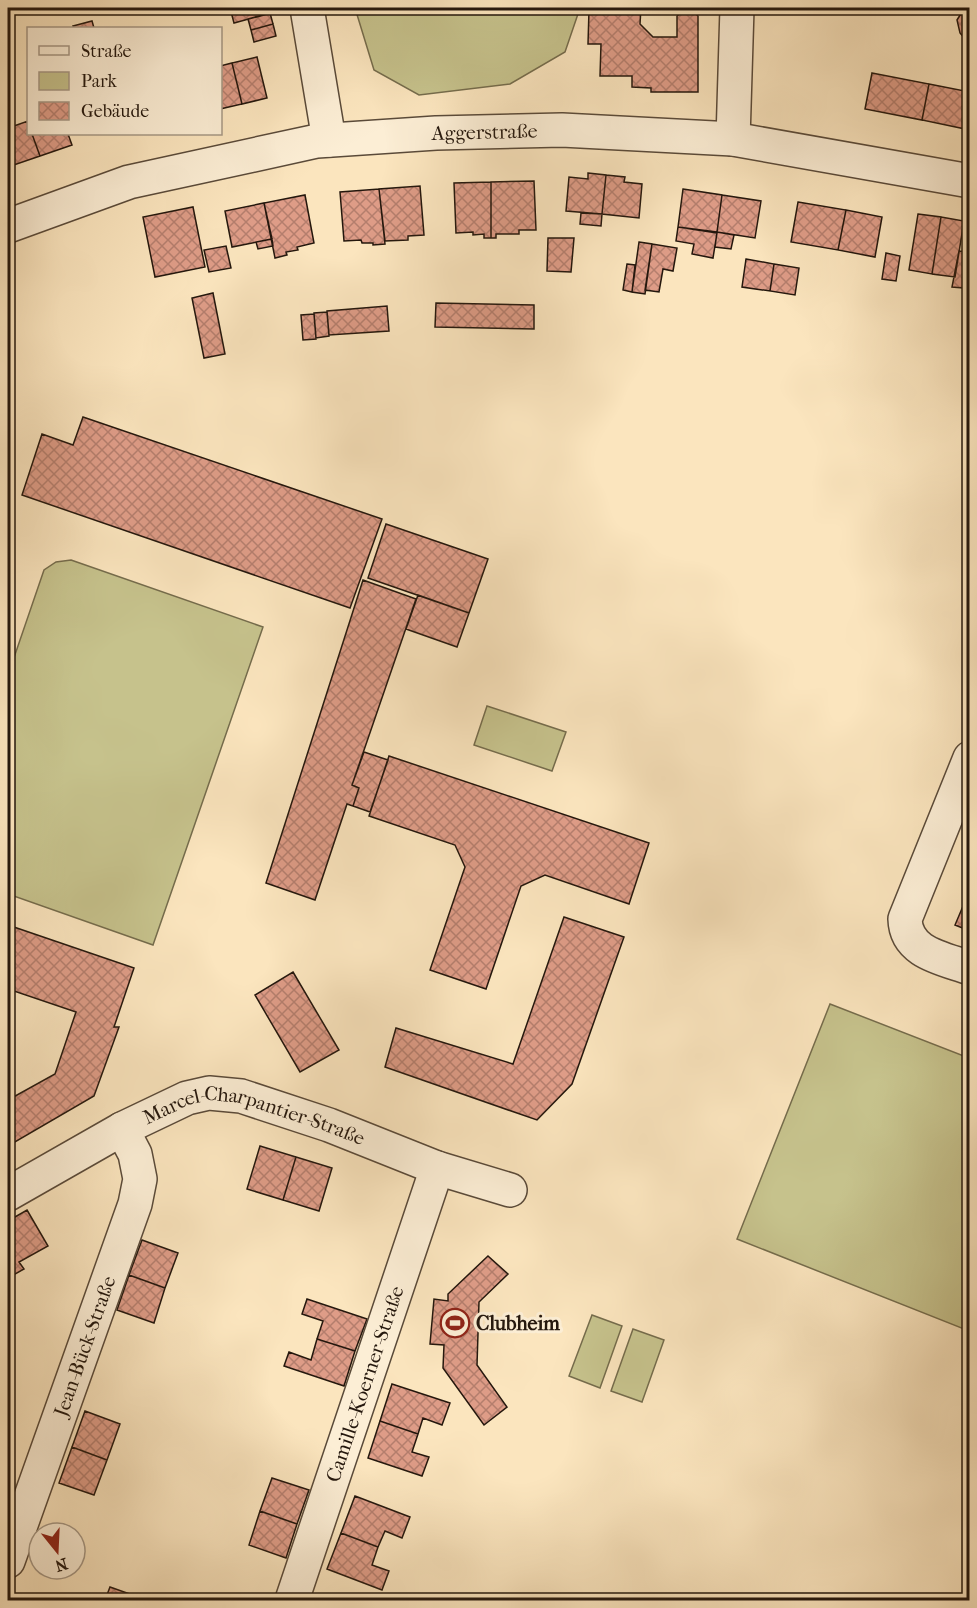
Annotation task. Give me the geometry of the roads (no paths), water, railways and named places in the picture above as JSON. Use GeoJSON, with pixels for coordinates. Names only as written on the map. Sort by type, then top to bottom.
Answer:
{"type":"FeatureCollection","features":[{"type":"Feature","properties":{"kind":"street"},"geometry":{"type":"LineString","coordinates":[[307,8],[329,140]]}},
{"type":"Feature","properties":{"kind":"street"},"geometry":{"type":"LineString","coordinates":[[733,139],[737,8]]}},
{"type":"Feature","properties":{"kind":"street","name":"Aggerstraße"},"geometry":{"type":"LineString","coordinates":[[8,226],[125,183],[329,140],[436,133],[562,130],[733,139],[969,181]]}},
{"type":"Feature","properties":{"kind":"street"},"geometry":{"type":"LineString","coordinates":[[969,758],[905,919],[906,932],[919,949],[969,968]]}},
{"type":"Feature","properties":{"kind":"street","name":"Marcel-Charpantier-Straße"},"geometry":{"type":"LineString","coordinates":[[8,1194],[122,1129],[187,1098],[208,1093],[241,1096],[329,1125],[438,1168],[510,1190]]}},
{"type":"Feature","properties":{"kind":"street","name":"Jean-Bück-Straße"},"geometry":{"type":"LineString","coordinates":[[8,1561],[135,1204],[140,1179],[135,1154],[122,1129]]}},
{"type":"Feature","properties":{"kind":"street","name":"Camille-Koerner-Straße"},"geometry":{"type":"LineString","coordinates":[[292,1600],[438,1168]]}},
{"type":"Feature","properties":{"kind":"place","name":"Clubheim"},"geometry":{"type":"Point","coordinates":[455,1323]}}]}
